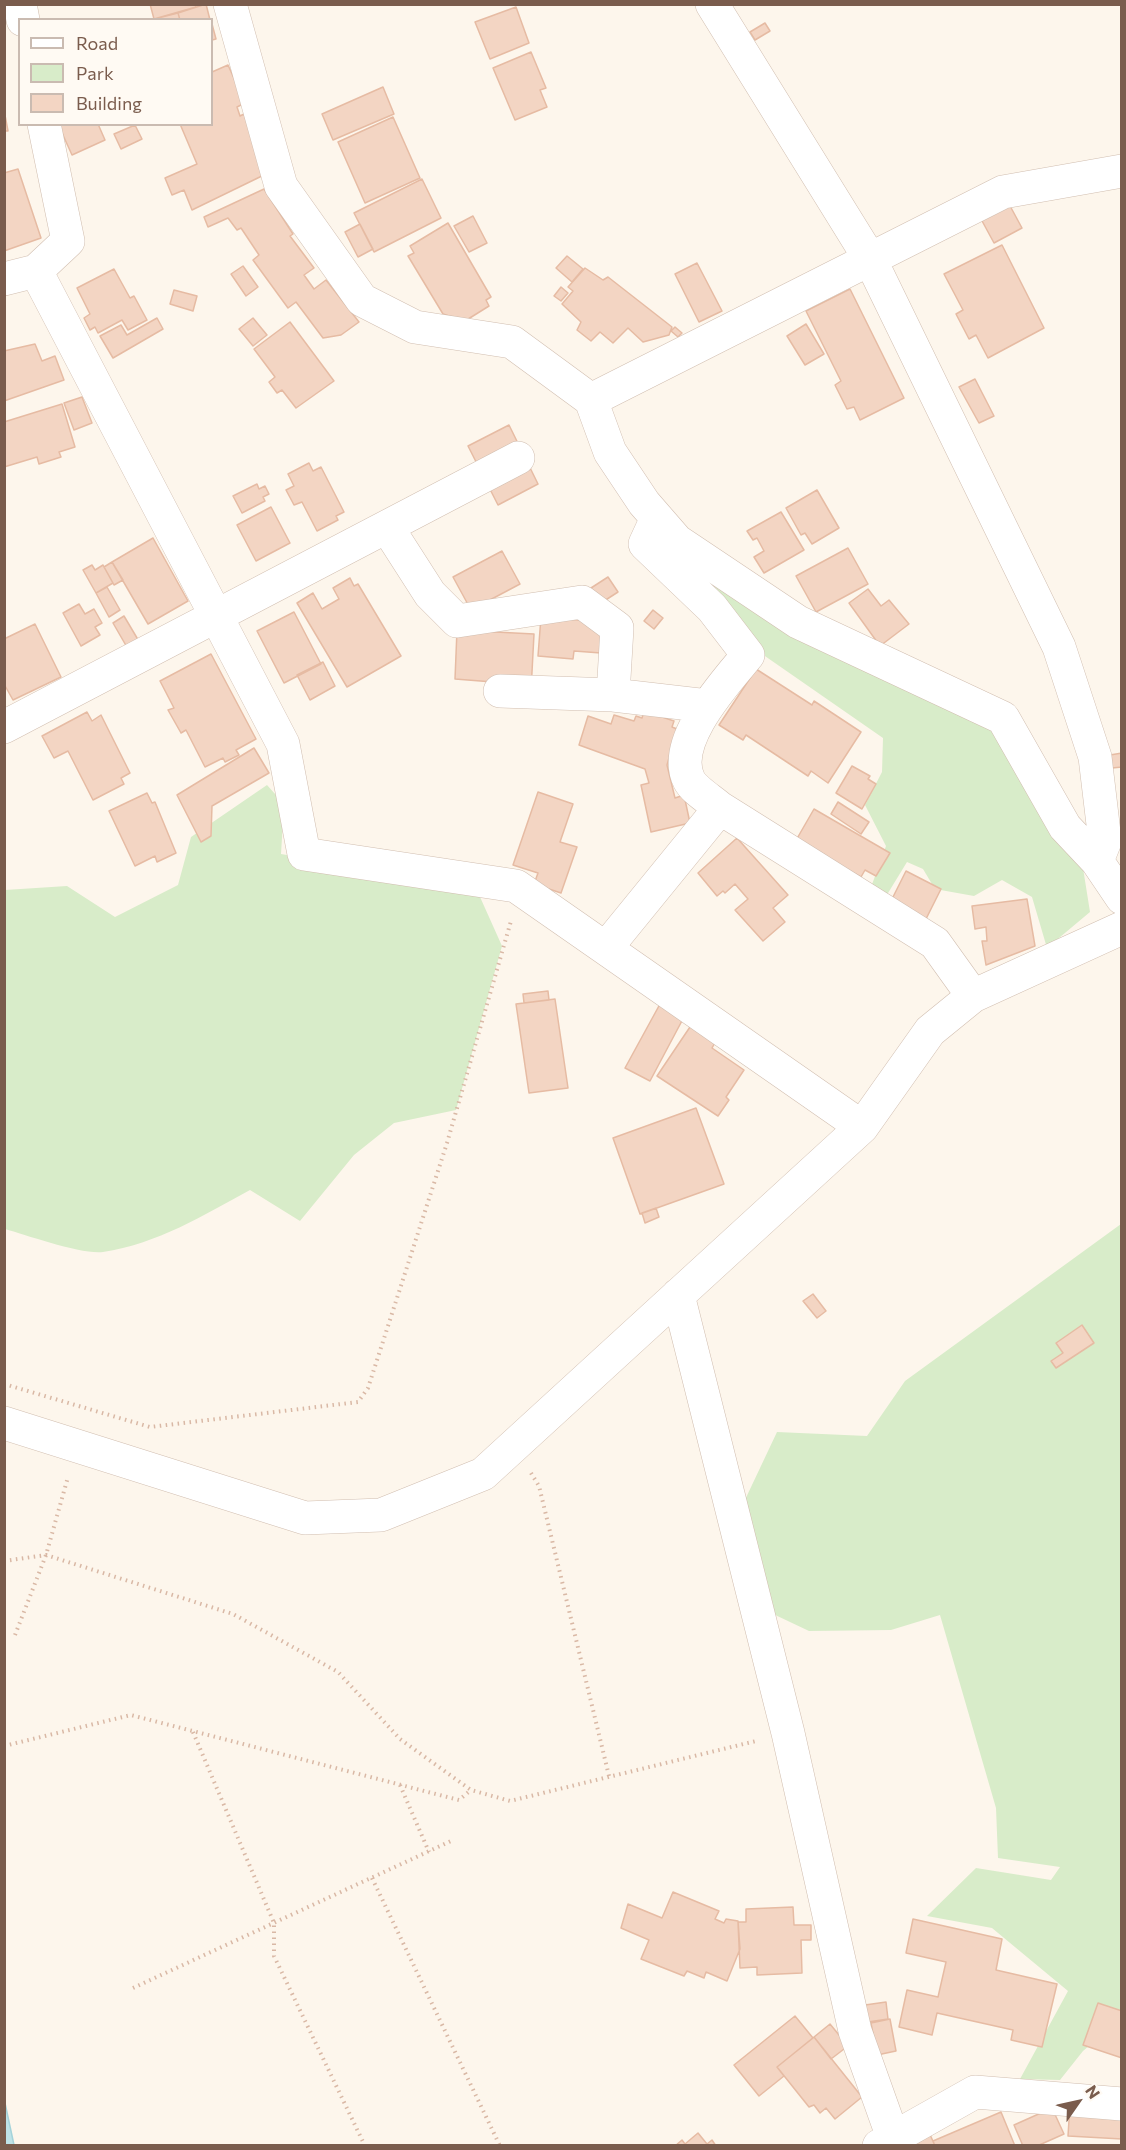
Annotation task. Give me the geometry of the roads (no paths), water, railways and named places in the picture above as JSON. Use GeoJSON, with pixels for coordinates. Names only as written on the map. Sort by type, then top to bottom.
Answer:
{"type":"FeatureCollection","features":[{"type":"Feature","properties":{"kind":"street"},"geometry":{"type":"LineString","coordinates":[[230,4],[280,186],[362,300],[415,327],[512,342],[591,400],[610,452],[657,518],[677,541],[798,622],[1003,717],[1065,827],[1097,861],[1122,897]]}},
{"type":"Feature","properties":{"kind":"street"},"geometry":{"type":"LineString","coordinates":[[712,4],[870,259],[1059,647],[1095,757],[1105,841],[1097,861]]}},
{"type":"Feature","properties":{"kind":"street"},"geometry":{"type":"LineString","coordinates":[[4,279],[36,271],[68,241],[44,126]]}},
{"type":"Feature","properties":{"kind":"street"},"geometry":{"type":"LineString","coordinates":[[591,400],[1003,192],[1122,171]]}},
{"type":"Feature","properties":{"kind":"street"},"geometry":{"type":"LineString","coordinates":[[36,271],[283,744],[304,854],[516,886],[862,1127]]}},
{"type":"Feature","properties":{"kind":"street"},"geometry":{"type":"LineString","coordinates":[[4,727],[518,458]]}},
{"type":"Feature","properties":{"kind":"street"},"geometry":{"type":"LineString","coordinates":[[657,518],[645,544],[712,608],[748,655],[708,706],[684,752],[689,780],[720,808],[935,943],[973,996]]}},
{"type":"Feature","properties":{"kind":"street"},"geometry":{"type":"LineString","coordinates":[[387,527],[430,594],[457,621],[582,602],[617,628],[613,695]]}},
{"type":"Feature","properties":{"kind":"street"},"geometry":{"type":"LineString","coordinates":[[500,691],[613,695],[708,706]]}},
{"type":"Feature","properties":{"kind":"street"},"geometry":{"type":"LineString","coordinates":[[606,948],[720,808]]}},
{"type":"Feature","properties":{"kind":"street"},"geometry":{"type":"LineString","coordinates":[[4,1423],[76,1448],[305,1518],[381,1515],[483,1474],[862,1127],[930,1031],[973,996],[1122,928]]}},
{"type":"Feature","properties":{"kind":"street"},"geometry":{"type":"LineString","coordinates":[[678,1295],[788,1733],[855,2031],[889,2142],[975,2092],[1122,2104]]}},
{"type":"Feature","properties":{"kind":"water"},"geometry":{"type":"Polygon","coordinates":[[[5,2103],[14,2145],[5,2145],[5,2103]]]}}]}
